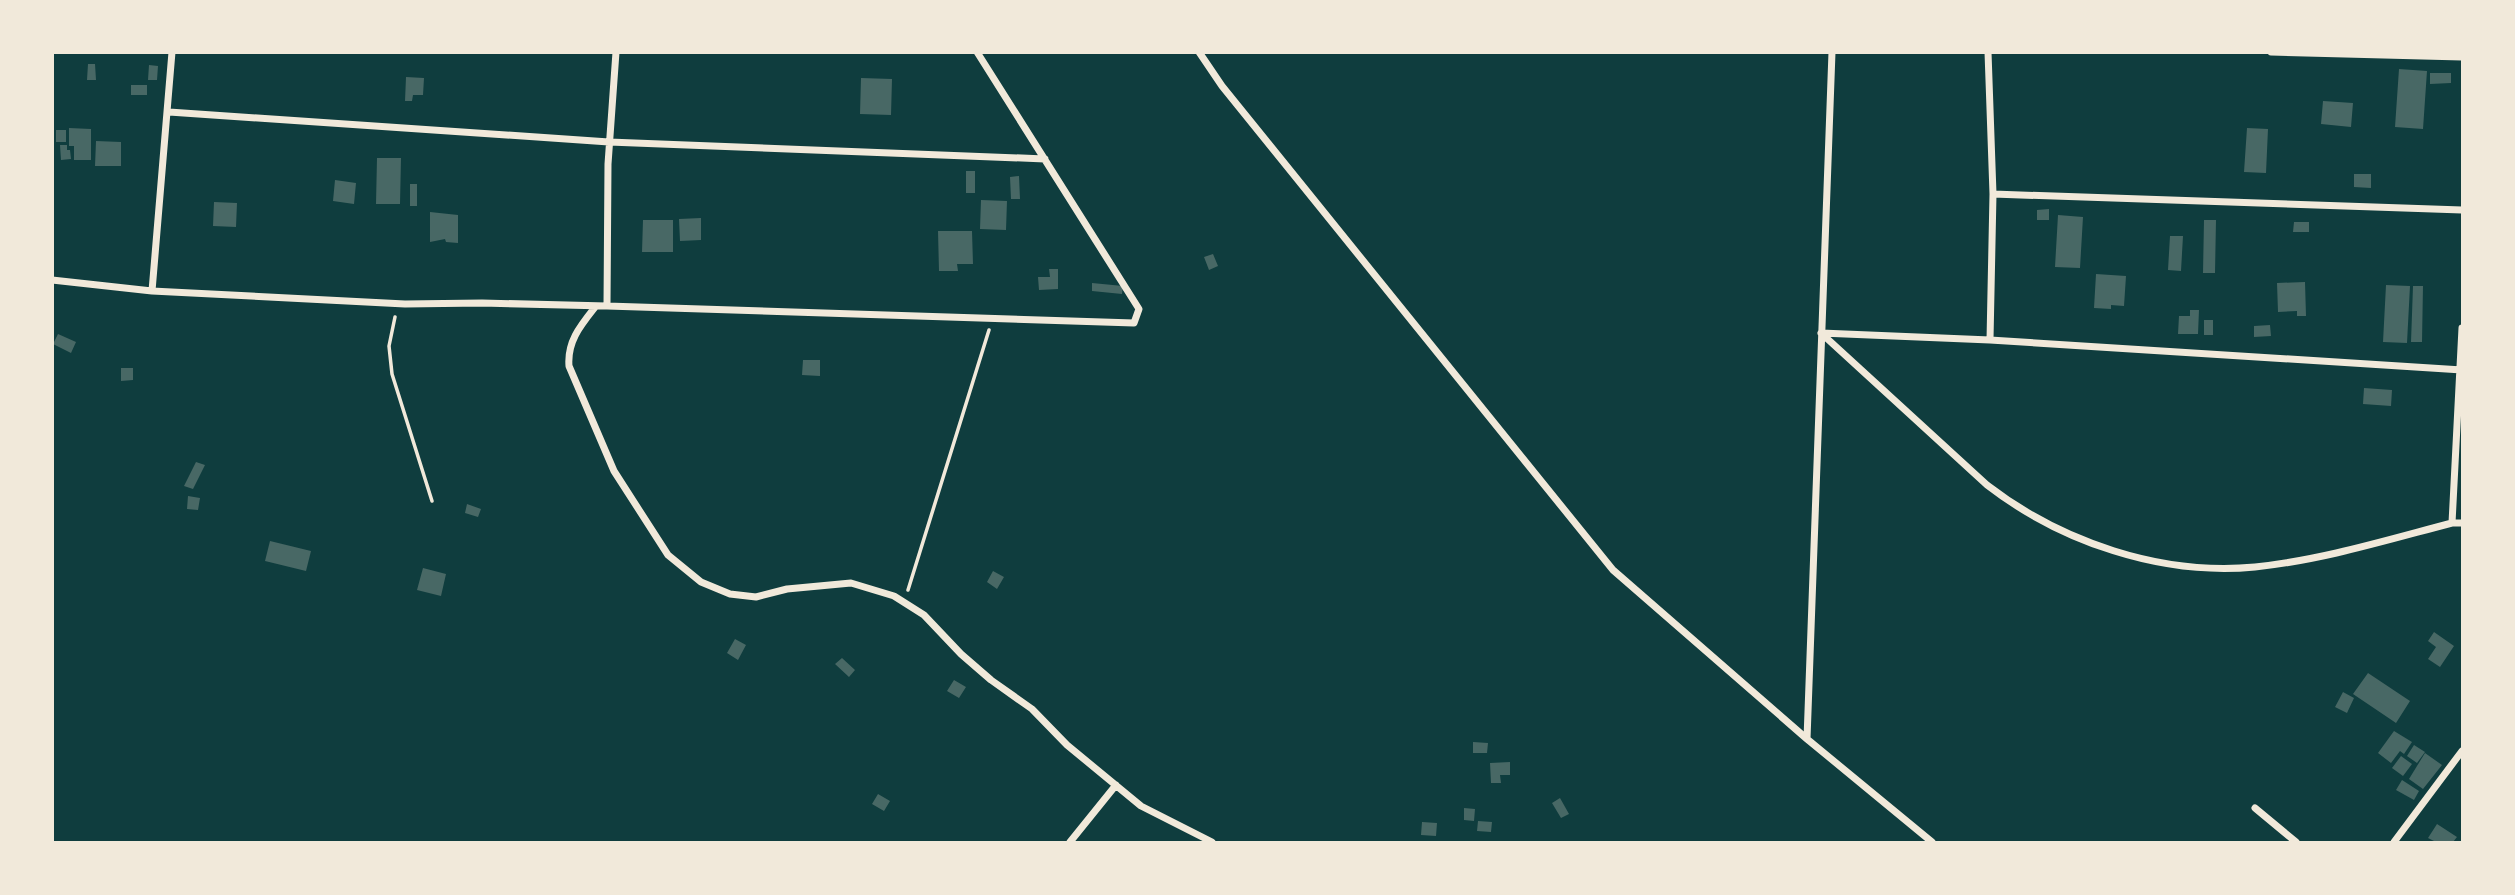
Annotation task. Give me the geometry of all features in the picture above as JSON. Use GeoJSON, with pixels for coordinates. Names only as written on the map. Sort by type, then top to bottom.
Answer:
{"type":"FeatureCollection","features":[{"type":"Feature","properties":{"kind":"street"},"geometry":{"type":"LineString","coordinates":[[152,291],[172,52]]}},
{"type":"Feature","properties":{"kind":"street"},"geometry":{"type":"LineString","coordinates":[[607,306],[609,142],[616,52]]}},
{"type":"Feature","properties":{"kind":"street"},"geometry":{"type":"LineString","coordinates":[[52,280],[152,291],[405,304],[607,306],[1134,323],[1139,309],[977,52]]}},
{"type":"Feature","properties":{"kind":"street"},"geometry":{"type":"LineString","coordinates":[[1199,52],[1230,97],[1613,569],[1807,739],[1931,842]]}},
{"type":"Feature","properties":{"kind":"street"},"geometry":{"type":"LineString","coordinates":[[1807,739],[1832,52]]}},
{"type":"Feature","properties":{"kind":"street"},"geometry":{"type":"LineString","coordinates":[[1988,52],[1993,194],[1990,340]]}},
{"type":"Feature","properties":{"kind":"street"},"geometry":{"type":"LineString","coordinates":[[2271,52],[2462,57]]}},
{"type":"Feature","properties":{"kind":"street"},"geometry":{"type":"LineString","coordinates":[[169,113],[609,142],[1045,159]]}},
{"type":"Feature","properties":{"kind":"street"},"geometry":{"type":"LineString","coordinates":[[1993,194],[2462,210]]}},
{"type":"Feature","properties":{"kind":"street"},"geometry":{"type":"LineString","coordinates":[[596,306],[572,341],[569,366],[614,471],[668,555],[701,582],[730,594],[756,597],[787,589],[851,583],[894,596],[925,615],[961,654],[991,680],[1032,709],[1067,745],[1141,806],[1212,842]]}},
{"type":"Feature","properties":{"kind":"street"},"geometry":{"type":"LineString","coordinates":[[2452,523],[2462,328]]}},
{"type":"Feature","properties":{"kind":"street"},"geometry":{"type":"LineString","coordinates":[[1821,334],[1990,340],[2461,370]]}},
{"type":"Feature","properties":{"kind":"street"},"geometry":{"type":"LineString","coordinates":[[1821,334],[1987,485],[2015,507],[2055,528],[2109,549],[2185,568],[2254,567],[2345,552],[2452,523],[2462,523]]}},
{"type":"Feature","properties":{"kind":"street"},"geometry":{"type":"LineString","coordinates":[[2394,842],[2462,751]]}},
{"type":"Feature","properties":{"kind":"street"},"geometry":{"type":"LineString","coordinates":[[1070,842],[1116,785]]}},
{"type":"Feature","properties":{"kind":"street"},"geometry":{"type":"LineString","coordinates":[[2255,808],[2296,842]]}},
{"type":"Feature","properties":{"kind":"path"},"geometry":{"type":"LineString","coordinates":[[405,304],[396,314],[389,346],[392,374],[432,501]]}},
{"type":"Feature","properties":{"kind":"path"},"geometry":{"type":"LineString","coordinates":[[905,602],[993,317]]}},
{"type":"Feature","properties":{"kind":"building"},"geometry":{"type":"Polygon","coordinates":[[[88,64],[95,64],[96,80],[87,80],[88,64]]]}},
{"type":"Feature","properties":{"kind":"building"},"geometry":{"type":"Polygon","coordinates":[[[149,65],[158,66],[157,80],[148,80],[149,65]]]}},
{"type":"Feature","properties":{"kind":"building"},"geometry":{"type":"Polygon","coordinates":[[[2399,69],[2427,71],[2423,129],[2395,127],[2399,69]]]}},
{"type":"Feature","properties":{"kind":"building"},"geometry":{"type":"Polygon","coordinates":[[[2430,73],[2451,73],[2451,83],[2430,84],[2430,73]]]}},
{"type":"Feature","properties":{"kind":"building"},"geometry":{"type":"Polygon","coordinates":[[[406,77],[424,78],[423,95],[413,95],[412,101],[405,101],[406,77]]]}},
{"type":"Feature","properties":{"kind":"building"},"geometry":{"type":"Polygon","coordinates":[[[861,78],[892,79],[891,115],[860,114],[861,78]]]}},
{"type":"Feature","properties":{"kind":"building"},"geometry":{"type":"Polygon","coordinates":[[[131,85],[147,85],[147,95],[131,95],[131,85]]]}},
{"type":"Feature","properties":{"kind":"building"},"geometry":{"type":"Polygon","coordinates":[[[2323,101],[2353,103],[2351,127],[2321,124],[2323,101]]]}},
{"type":"Feature","properties":{"kind":"building"},"geometry":{"type":"Polygon","coordinates":[[[69,128],[91,129],[91,160],[74,160],[74,146],[69,146],[69,128]]]}},
{"type":"Feature","properties":{"kind":"building"},"geometry":{"type":"Polygon","coordinates":[[[2247,128],[2268,129],[2266,173],[2244,172],[2247,128]]]}},
{"type":"Feature","properties":{"kind":"building"},"geometry":{"type":"Polygon","coordinates":[[[56,130],[66,130],[66,142],[56,142],[56,130]]]}},
{"type":"Feature","properties":{"kind":"building"},"geometry":{"type":"Polygon","coordinates":[[[96,141],[121,142],[121,166],[95,166],[96,141]]]}},
{"type":"Feature","properties":{"kind":"building"},"geometry":{"type":"Polygon","coordinates":[[[60,145],[67,145],[71,159],[61,160],[60,145]]]}},
{"type":"Feature","properties":{"kind":"building"},"geometry":{"type":"Polygon","coordinates":[[[377,158],[401,158],[400,204],[376,204],[377,158]]]}},
{"type":"Feature","properties":{"kind":"building"},"geometry":{"type":"Polygon","coordinates":[[[966,171],[975,171],[975,193],[966,193],[966,171]]]}},
{"type":"Feature","properties":{"kind":"building"},"geometry":{"type":"Polygon","coordinates":[[[2354,174],[2371,174],[2371,188],[2354,187],[2354,174]]]}},
{"type":"Feature","properties":{"kind":"building"},"geometry":{"type":"Polygon","coordinates":[[[1019,176],[1020,199],[1011,199],[1010,177],[1019,176]]]}},
{"type":"Feature","properties":{"kind":"building"},"geometry":{"type":"Polygon","coordinates":[[[335,180],[356,183],[354,204],[333,201],[335,180]]]}},
{"type":"Feature","properties":{"kind":"building"},"geometry":{"type":"Polygon","coordinates":[[[410,184],[417,184],[417,206],[410,206],[410,184]]]}},
{"type":"Feature","properties":{"kind":"building"},"geometry":{"type":"Polygon","coordinates":[[[981,200],[1007,201],[1006,230],[980,229],[981,200]]]}},
{"type":"Feature","properties":{"kind":"building"},"geometry":{"type":"Polygon","coordinates":[[[214,202],[237,203],[236,227],[213,226],[214,202]]]}},
{"type":"Feature","properties":{"kind":"building"},"geometry":{"type":"Polygon","coordinates":[[[2049,209],[2049,220],[2037,220],[2037,210],[2049,209]]]}},
{"type":"Feature","properties":{"kind":"building"},"geometry":{"type":"Polygon","coordinates":[[[430,212],[458,215],[458,243],[446,242],[445,239],[430,242],[430,212]]]}},
{"type":"Feature","properties":{"kind":"building"},"geometry":{"type":"Polygon","coordinates":[[[2058,215],[2083,217],[2080,268],[2055,267],[2058,215]]]}},
{"type":"Feature","properties":{"kind":"building"},"geometry":{"type":"Polygon","coordinates":[[[701,218],[701,240],[680,241],[679,219],[701,218]]]}},
{"type":"Feature","properties":{"kind":"building"},"geometry":{"type":"Polygon","coordinates":[[[643,220],[673,220],[673,252],[642,252],[643,220]]]}},
{"type":"Feature","properties":{"kind":"building"},"geometry":{"type":"Polygon","coordinates":[[[2204,220],[2216,220],[2215,273],[2203,273],[2204,220]]]}},
{"type":"Feature","properties":{"kind":"building"},"geometry":{"type":"Polygon","coordinates":[[[2294,222],[2309,222],[2309,232],[2293,232],[2294,222]]]}},
{"type":"Feature","properties":{"kind":"building"},"geometry":{"type":"Polygon","coordinates":[[[938,231],[972,231],[973,264],[957,264],[958,271],[939,271],[938,231]]]}},
{"type":"Feature","properties":{"kind":"building"},"geometry":{"type":"Polygon","coordinates":[[[2170,236],[2183,236],[2181,271],[2168,270],[2170,236]]]}},
{"type":"Feature","properties":{"kind":"building"},"geometry":{"type":"Polygon","coordinates":[[[1213,254],[1218,266],[1209,270],[1204,257],[1213,254]]]}},
{"type":"Feature","properties":{"kind":"building"},"geometry":{"type":"Polygon","coordinates":[[[1049,269],[1058,269],[1058,289],[1039,290],[1038,277],[1050,277],[1049,269]]]}},
{"type":"Feature","properties":{"kind":"building"},"geometry":{"type":"Polygon","coordinates":[[[2096,274],[2126,276],[2124,306],[2111,305],[2111,309],[2094,308],[2096,274]]]}},
{"type":"Feature","properties":{"kind":"building"},"geometry":{"type":"Polygon","coordinates":[[[2305,282],[2306,316],[2297,316],[2297,311],[2278,312],[2277,283],[2305,282]]]}},
{"type":"Feature","properties":{"kind":"building"},"geometry":{"type":"Polygon","coordinates":[[[1092,283],[1123,286],[1122,294],[1092,291],[1092,283]]]}},
{"type":"Feature","properties":{"kind":"building"},"geometry":{"type":"Polygon","coordinates":[[[2386,285],[2410,286],[2407,343],[2383,342],[2386,285]]]}},
{"type":"Feature","properties":{"kind":"building"},"geometry":{"type":"Polygon","coordinates":[[[2413,286],[2423,286],[2422,342],[2411,342],[2413,286]]]}},
{"type":"Feature","properties":{"kind":"building"},"geometry":{"type":"Polygon","coordinates":[[[2190,310],[2199,310],[2198,334],[2178,334],[2179,316],[2190,316],[2190,310]]]}},
{"type":"Feature","properties":{"kind":"building"},"geometry":{"type":"Polygon","coordinates":[[[2204,320],[2213,320],[2213,335],[2204,335],[2204,320]]]}},
{"type":"Feature","properties":{"kind":"building"},"geometry":{"type":"Polygon","coordinates":[[[2270,325],[2271,336],[2254,337],[2254,326],[2270,325]]]}},
{"type":"Feature","properties":{"kind":"building"},"geometry":{"type":"Polygon","coordinates":[[[58,334],[76,342],[71,353],[53,344],[58,334]]]}},
{"type":"Feature","properties":{"kind":"building"},"geometry":{"type":"Polygon","coordinates":[[[803,360],[820,360],[820,376],[802,375],[803,360]]]}},
{"type":"Feature","properties":{"kind":"building"},"geometry":{"type":"Polygon","coordinates":[[[121,368],[133,368],[133,380],[121,381],[121,368]]]}},
{"type":"Feature","properties":{"kind":"building"},"geometry":{"type":"Polygon","coordinates":[[[2364,388],[2392,390],[2391,406],[2363,404],[2364,388]]]}},
{"type":"Feature","properties":{"kind":"building"},"geometry":{"type":"Polygon","coordinates":[[[196,462],[205,465],[193,489],[184,486],[196,462]]]}},
{"type":"Feature","properties":{"kind":"building"},"geometry":{"type":"Polygon","coordinates":[[[188,496],[200,498],[198,510],[187,509],[188,496]]]}},
{"type":"Feature","properties":{"kind":"building"},"geometry":{"type":"Polygon","coordinates":[[[467,504],[481,509],[478,517],[465,513],[467,504]]]}},
{"type":"Feature","properties":{"kind":"building"},"geometry":{"type":"Polygon","coordinates":[[[270,541],[311,551],[306,571],[265,561],[270,541]]]}},
{"type":"Feature","properties":{"kind":"building"},"geometry":{"type":"Polygon","coordinates":[[[423,568],[446,574],[441,596],[417,590],[423,568]]]}},
{"type":"Feature","properties":{"kind":"building"},"geometry":{"type":"Polygon","coordinates":[[[993,571],[1004,577],[997,589],[987,582],[993,571]]]}},
{"type":"Feature","properties":{"kind":"building"},"geometry":{"type":"Polygon","coordinates":[[[2434,632],[2454,646],[2440,667],[2428,659],[2436,647],[2428,641],[2434,632]]]}},
{"type":"Feature","properties":{"kind":"building"},"geometry":{"type":"Polygon","coordinates":[[[735,639],[746,645],[738,660],[727,653],[735,639]]]}},
{"type":"Feature","properties":{"kind":"building"},"geometry":{"type":"Polygon","coordinates":[[[842,658],[855,670],[849,677],[835,664],[842,658]]]}},
{"type":"Feature","properties":{"kind":"building"},"geometry":{"type":"Polygon","coordinates":[[[2368,673],[2410,701],[2396,723],[2353,694],[2368,673]]]}},
{"type":"Feature","properties":{"kind":"building"},"geometry":{"type":"Polygon","coordinates":[[[954,680],[966,687],[959,698],[947,691],[954,680]]]}},
{"type":"Feature","properties":{"kind":"building"},"geometry":{"type":"Polygon","coordinates":[[[2343,692],[2354,698],[2347,713],[2335,707],[2343,692]]]}},
{"type":"Feature","properties":{"kind":"building"},"geometry":{"type":"Polygon","coordinates":[[[2394,731],[2412,742],[2404,754],[2400,751],[2391,763],[2378,753],[2394,731]]]}},
{"type":"Feature","properties":{"kind":"building"},"geometry":{"type":"Polygon","coordinates":[[[1473,742],[1488,743],[1487,753],[1473,753],[1473,742]]]}},
{"type":"Feature","properties":{"kind":"building"},"geometry":{"type":"Polygon","coordinates":[[[2414,745],[2425,752],[2417,763],[2407,756],[2414,745]]]}},
{"type":"Feature","properties":{"kind":"building"},"geometry":{"type":"Polygon","coordinates":[[[2425,753],[2442,765],[2423,789],[2409,779],[2425,753]]]}},
{"type":"Feature","properties":{"kind":"building"},"geometry":{"type":"Polygon","coordinates":[[[2401,756],[2412,764],[2403,776],[2392,768],[2401,756]]]}},
{"type":"Feature","properties":{"kind":"building"},"geometry":{"type":"Polygon","coordinates":[[[1510,762],[1510,775],[1500,775],[1501,783],[1491,783],[1490,763],[1510,762]]]}},
{"type":"Feature","properties":{"kind":"building"},"geometry":{"type":"Polygon","coordinates":[[[2402,780],[2419,791],[2414,800],[2396,790],[2402,780]]]}},
{"type":"Feature","properties":{"kind":"building"},"geometry":{"type":"Polygon","coordinates":[[[878,794],[890,801],[884,811],[872,804],[878,794]]]}},
{"type":"Feature","properties":{"kind":"building"},"geometry":{"type":"Polygon","coordinates":[[[1560,798],[1569,814],[1561,818],[1552,803],[1560,798]]]}},
{"type":"Feature","properties":{"kind":"building"},"geometry":{"type":"Polygon","coordinates":[[[1464,808],[1475,809],[1474,821],[1464,820],[1464,808]]]}},
{"type":"Feature","properties":{"kind":"building"},"geometry":{"type":"Polygon","coordinates":[[[1478,821],[1492,822],[1491,832],[1477,831],[1478,821]]]}},
{"type":"Feature","properties":{"kind":"building"},"geometry":{"type":"Polygon","coordinates":[[[1422,822],[1437,823],[1436,836],[1421,835],[1422,822]]]}},
{"type":"Feature","properties":{"kind":"building"},"geometry":{"type":"Polygon","coordinates":[[[2437,824],[2457,837],[2453,842],[2436,842],[2428,838],[2437,824]]]}}]}
